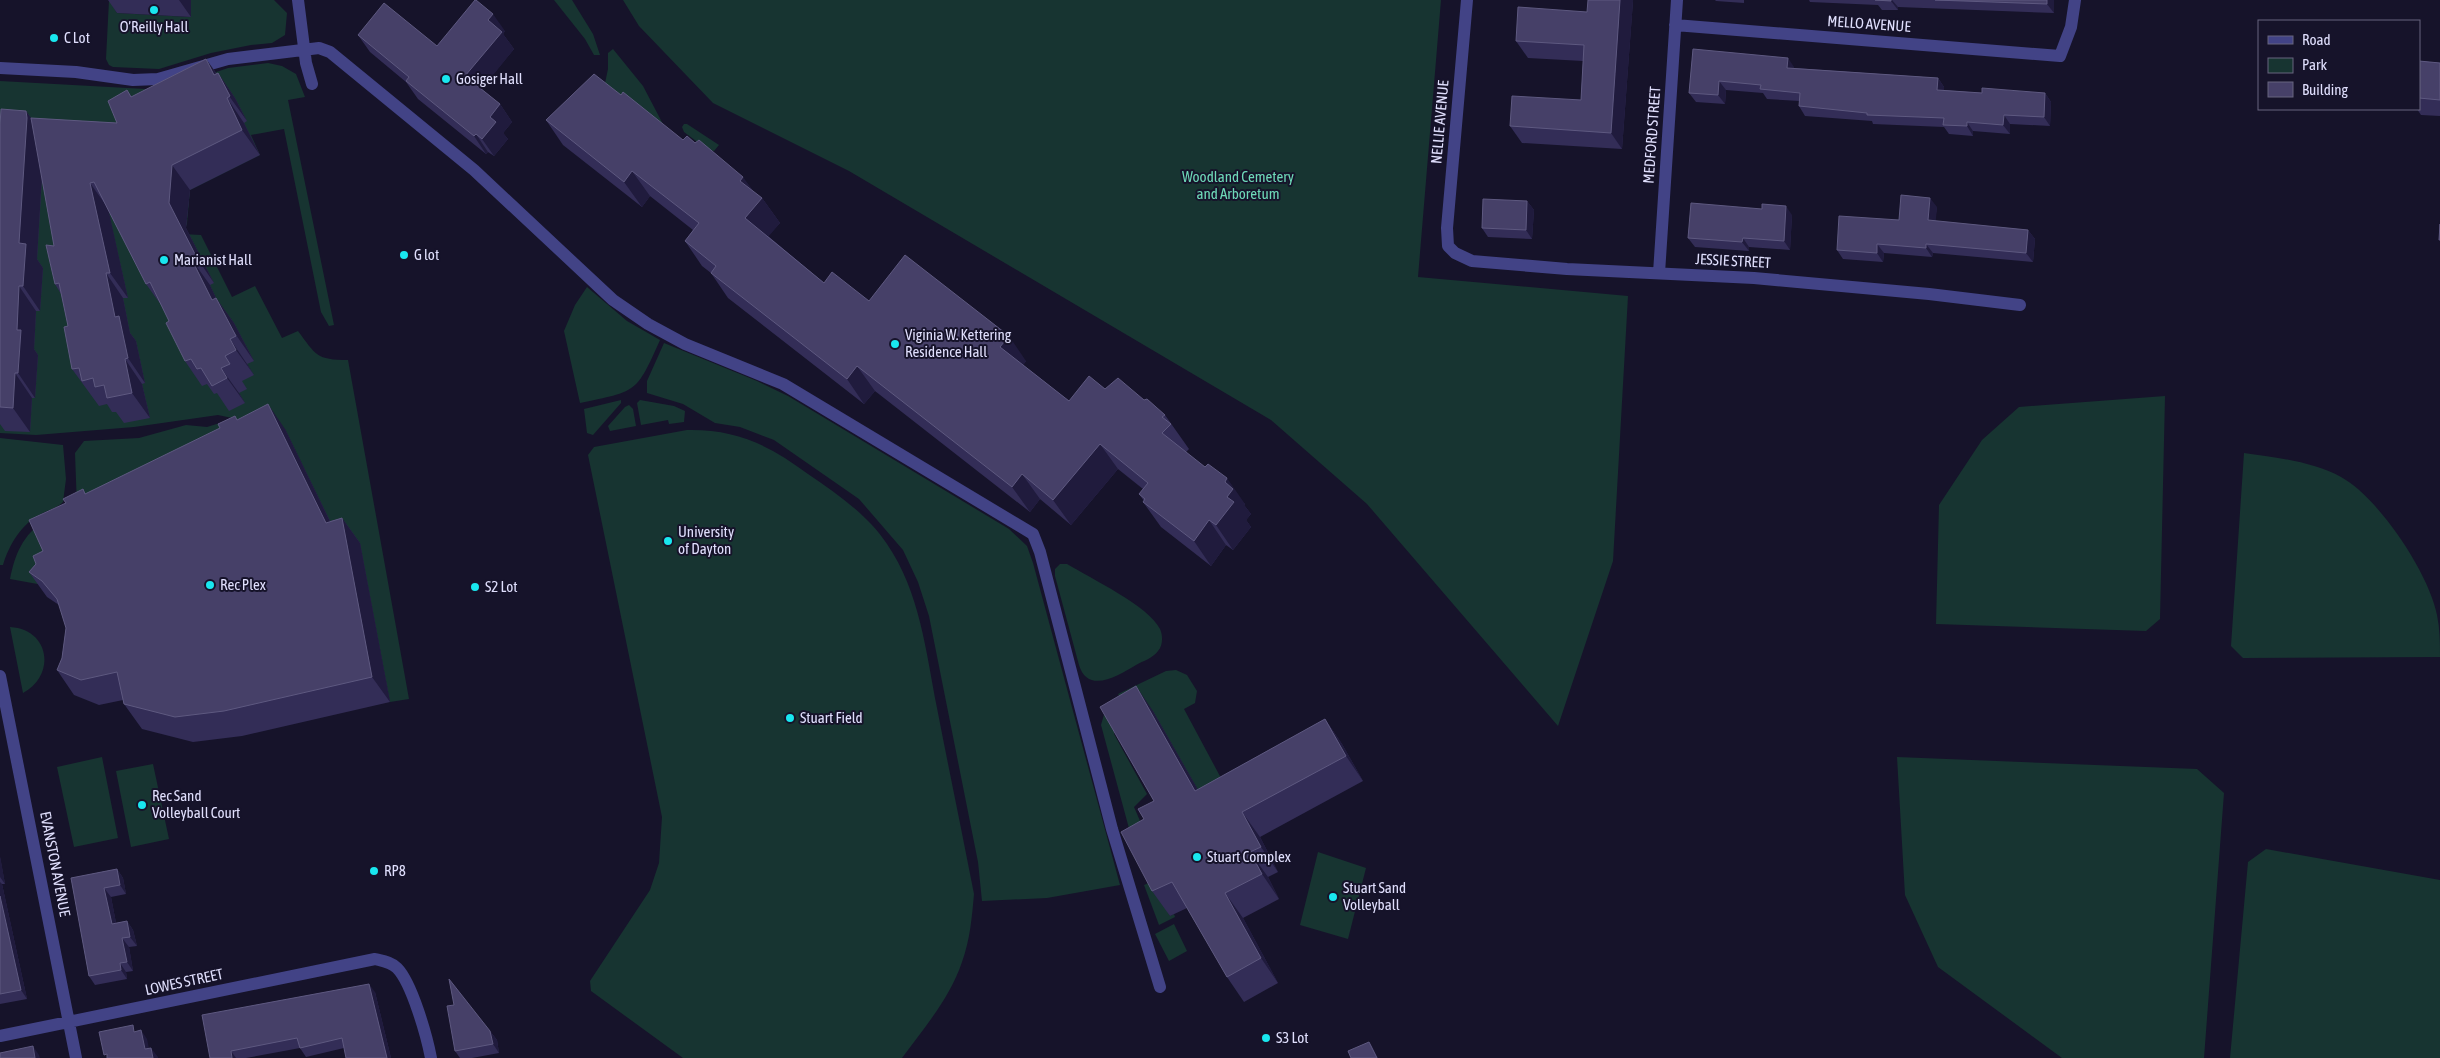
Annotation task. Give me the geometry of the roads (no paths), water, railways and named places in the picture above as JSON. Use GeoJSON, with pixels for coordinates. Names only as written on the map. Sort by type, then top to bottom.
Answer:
{"type":"FeatureCollection","features":[{"type":"Feature","properties":{"kind":"street"},"geometry":{"type":"LineString","coordinates":[[298,0],[304,50],[312,84]]}},
{"type":"Feature","properties":{"kind":"street","name":"NELLIE AVENUE"},"geometry":{"type":"LineString","coordinates":[[1448,246],[1448,219],[1467,0]]}},
{"type":"Feature","properties":{"kind":"street","name":"MEDFORD STREET"},"geometry":{"type":"LineString","coordinates":[[1658,273],[1677,0]]}},
{"type":"Feature","properties":{"kind":"street","name":"MELLO AVENUE"},"geometry":{"type":"LineString","coordinates":[[1675,26],[2060,56],[2071,26],[2075,0]]}},
{"type":"Feature","properties":{"kind":"street"},"geometry":{"type":"LineString","coordinates":[[0,68],[76,72],[133,80],[164,78],[228,59],[319,48],[330,52],[474,170],[613,300],[648,324],[685,344],[783,384],[1033,534],[1040,552],[1112,829],[1160,987]]}},
{"type":"Feature","properties":{"kind":"street","name":"JESSIE STREET"},"geometry":{"type":"LineString","coordinates":[[1448,246],[1455,253],[1472,261],[1567,269],[1754,278],[1929,294],[2020,305]]}},
{"type":"Feature","properties":{"kind":"street","name":"EVANSTON AVENUE"},"geometry":{"type":"LineString","coordinates":[[0,677],[76,1058]]}},
{"type":"Feature","properties":{"kind":"street","name":"LOWES STREET"},"geometry":{"type":"LineString","coordinates":[[0,1036],[375,960],[389,962],[397,968],[416,1003],[431,1058]]}},
{"type":"Feature","properties":{"kind":"place","name":"O’Reilly Hall"},"geometry":{"type":"Point","coordinates":[154,10]}},
{"type":"Feature","properties":{"kind":"place","name":"C Lot"},"geometry":{"type":"Point","coordinates":[54,38]}},
{"type":"Feature","properties":{"kind":"place","name":"Gosiger Hall"},"geometry":{"type":"Point","coordinates":[446,79]}},
{"type":"Feature","properties":{"kind":"place","name":"G lot"},"geometry":{"type":"Point","coordinates":[404,255]}},
{"type":"Feature","properties":{"kind":"place","name":"Marianist Hall"},"geometry":{"type":"Point","coordinates":[164,260]}},
{"type":"Feature","properties":{"kind":"place","name":"Viginia W. Kettering Residence Hall"},"geometry":{"type":"Point","coordinates":[895,344]}},
{"type":"Feature","properties":{"kind":"place","name":"University of Dayton"},"geometry":{"type":"Point","coordinates":[668,541]}},
{"type":"Feature","properties":{"kind":"place","name":"Rec Plex"},"geometry":{"type":"Point","coordinates":[210,585]}},
{"type":"Feature","properties":{"kind":"place","name":"S2 Lot"},"geometry":{"type":"Point","coordinates":[475,587]}},
{"type":"Feature","properties":{"kind":"place","name":"Stuart Field"},"geometry":{"type":"Point","coordinates":[790,718]}},
{"type":"Feature","properties":{"kind":"place","name":"Rec Sand Volleyball Court"},"geometry":{"type":"Point","coordinates":[142,805]}},
{"type":"Feature","properties":{"kind":"place","name":"Stuart Complex"},"geometry":{"type":"Point","coordinates":[1197,857]}},
{"type":"Feature","properties":{"kind":"place","name":"RP8"},"geometry":{"type":"Point","coordinates":[374,871]}},
{"type":"Feature","properties":{"kind":"place","name":"Stuart Sand Volleyball"},"geometry":{"type":"Point","coordinates":[1333,897]}},
{"type":"Feature","properties":{"kind":"place","name":"S3 Lot"},"geometry":{"type":"Point","coordinates":[1266,1038]}},
{"type":"Feature","properties":{"kind":"park label","name":"Woodland Cemetery and Arboretum"},"geometry":{"type":"Point","coordinates":[1238,186]}}]}
